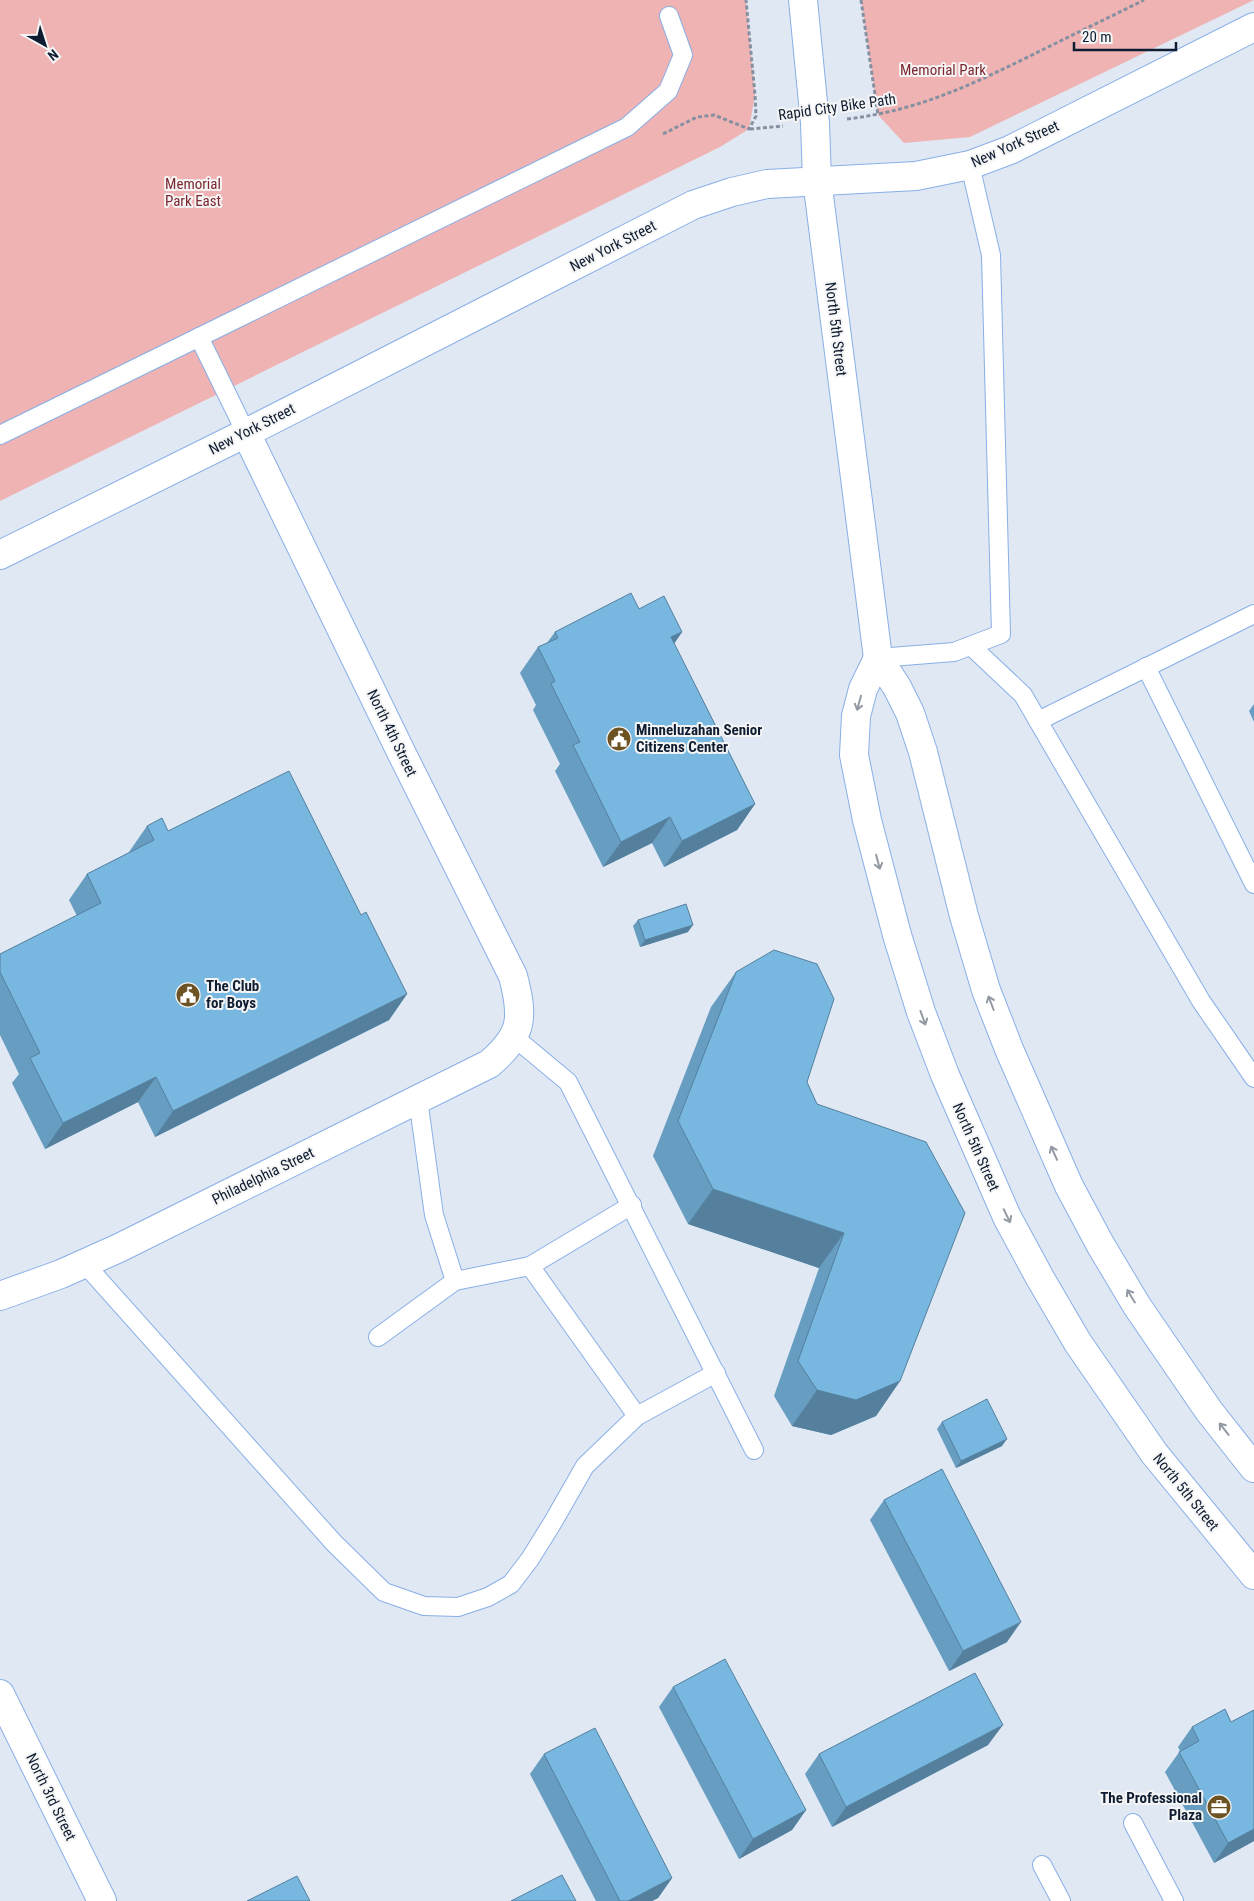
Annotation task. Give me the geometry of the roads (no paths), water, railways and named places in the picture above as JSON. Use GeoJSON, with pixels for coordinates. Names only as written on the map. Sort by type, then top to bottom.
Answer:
{"type":"FeatureCollection","features":[{"type":"Feature","properties":{"kind":"street","name":"North 5th Street"},"geometry":{"type":"LineString","coordinates":[[802,0],[815,123],[816,180],[878,658],[897,687],[910,713],[923,752],[964,916],[986,990],[1012,1057],[1066,1178],[1100,1244],[1136,1306],[1204,1404],[1254,1468]]}},
{"type":"Feature","properties":{"kind":"street","name":"New York Street"},"geometry":{"type":"LineString","coordinates":[[0,555],[246,433],[693,205],[732,192],[767,184],[916,176],[970,165],[1010,150],[1254,27]]}},
{"type":"Feature","properties":{"kind":"street","name":"North 4th Street"},"geometry":{"type":"LineString","coordinates":[[246,433],[513,976],[519,998],[520,1020],[514,1037]]}},
{"type":"Feature","properties":{"kind":"street","name":"North 5th Street"},"geometry":{"type":"LineString","coordinates":[[878,658],[863,689],[856,716],[854,754],[868,820],[897,934],[921,1012],[944,1075],[1008,1217],[1040,1278],[1078,1342],[1154,1453],[1254,1575]]}},
{"type":"Feature","properties":{"kind":"street","name":"Philadelphia Street"},"geometry":{"type":"LineString","coordinates":[[0,1296],[61,1274],[128,1243],[489,1064],[504,1051],[514,1037]]}},
{"type":"Feature","properties":{"kind":"street","name":"North 3rd Street"},"geometry":{"type":"LineString","coordinates":[[0,1694],[102,1901]]}},
{"type":"Feature","properties":{"kind":"lane"},"geometry":{"type":"LineString","coordinates":[[0,434],[627,127],[668,91],[684,55],[669,16]]}},
{"type":"Feature","properties":{"kind":"lane"},"geometry":{"type":"LineString","coordinates":[[878,658],[954,652],[1001,634],[991,255],[970,165]]}},
{"type":"Feature","properties":{"kind":"lane"},"geometry":{"type":"LineString","coordinates":[[199,337],[246,433]]}},
{"type":"Feature","properties":{"kind":"lane"},"geometry":{"type":"LineString","coordinates":[[1038,721],[1254,614]]}},
{"type":"Feature","properties":{"kind":"lane"},"geometry":{"type":"LineString","coordinates":[[971,646],[1023,695],[1201,1001],[1254,1078]]}},
{"type":"Feature","properties":{"kind":"lane"},"geometry":{"type":"LineString","coordinates":[[1146,667],[1254,884]]}},
{"type":"Feature","properties":{"kind":"lane"},"geometry":{"type":"LineString","coordinates":[[514,1037],[568,1082],[632,1205],[754,1450]]}},
{"type":"Feature","properties":{"kind":"lane"},"geometry":{"type":"LineString","coordinates":[[418,1099],[434,1215],[455,1280]]}},
{"type":"Feature","properties":{"kind":"lane"},"geometry":{"type":"LineString","coordinates":[[378,1337],[455,1280],[530,1266],[632,1205]]}},
{"type":"Feature","properties":{"kind":"lane"},"geometry":{"type":"LineString","coordinates":[[84,1263],[334,1544],[384,1592],[424,1606],[458,1607],[488,1597],[511,1584],[539,1545],[585,1466],[637,1416],[716,1373]]}},
{"type":"Feature","properties":{"kind":"lane"},"geometry":{"type":"LineString","coordinates":[[530,1266],[637,1416]]}},
{"type":"Feature","properties":{"kind":"lane"},"geometry":{"type":"LineString","coordinates":[[1133,1823],[1174,1901]]}},
{"type":"Feature","properties":{"kind":"lane"},"geometry":{"type":"LineString","coordinates":[[1042,1865],[1061,1901]]}},
{"type":"Feature","properties":{"kind":"place","name":"Minneluzahan Senior Citizens Center"},"geometry":{"type":"Point","coordinates":[619,739]}},
{"type":"Feature","properties":{"kind":"place","name":"The Club for Boys"},"geometry":{"type":"Point","coordinates":[188,995]}},
{"type":"Feature","properties":{"kind":"place","name":"The Professional Plaza"},"geometry":{"type":"Point","coordinates":[1219,1807]}},
{"type":"Feature","properties":{"kind":"park label","name":"Memorial Park"},"geometry":{"type":"Point","coordinates":[943,70]}},
{"type":"Feature","properties":{"kind":"park label","name":"Memorial Park East"},"geometry":{"type":"Point","coordinates":[193,192]}}]}
